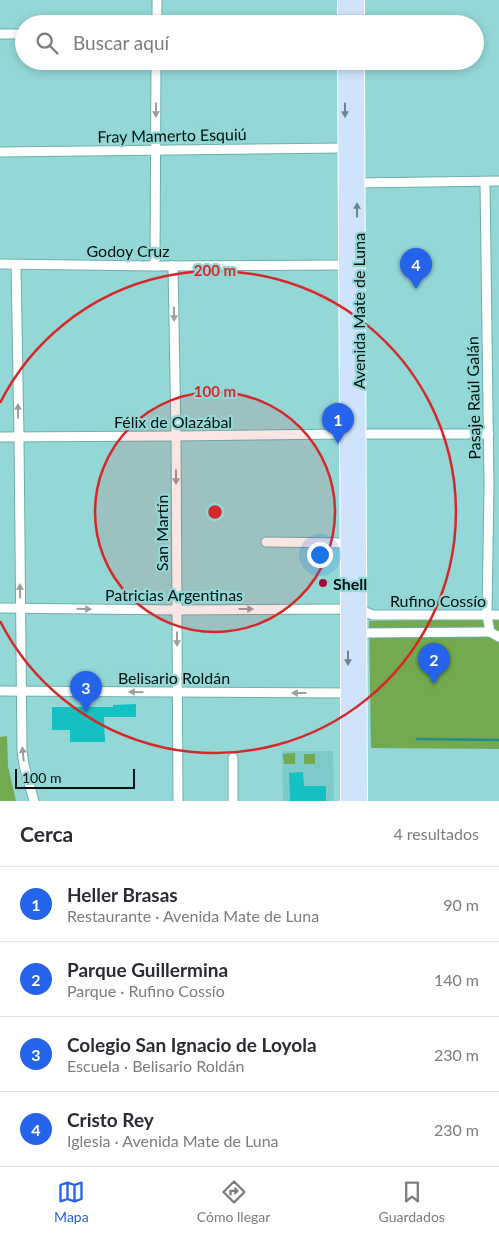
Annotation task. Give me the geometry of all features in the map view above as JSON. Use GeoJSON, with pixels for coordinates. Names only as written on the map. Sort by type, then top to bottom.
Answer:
{"type":"FeatureCollection","features":[{"type":"Feature","properties":{"kind":"main road"},"geometry":{"type":"LineString","coordinates":[[344,0],[345,15]]}},
{"type":"Feature","properties":{"kind":"main road"},"geometry":{"type":"LineString","coordinates":[[357,0],[357,15]]}},
{"type":"Feature","properties":{"kind":"main road","name":"Avenida Mate de Luna"},"geometry":{"type":"LineString","coordinates":[[345,70],[346,265],[353,434],[348,543],[354,609],[360,633],[360,801]]}},
{"type":"Feature","properties":{"kind":"main road","name":"Avenida Mate de Luna"},"geometry":{"type":"LineString","coordinates":[[348,801],[348,693],[354,609],[353,434],[357,70]]}},
{"type":"Feature","properties":{"kind":"street"},"geometry":{"type":"LineString","coordinates":[[157,0],[157,15]]}},
{"type":"Feature","properties":{"kind":"street"},"geometry":{"type":"LineString","coordinates":[[0,34],[15,34]]}},
{"type":"Feature","properties":{"kind":"street"},"geometry":{"type":"LineString","coordinates":[[155,266],[156,70]]}},
{"type":"Feature","properties":{"kind":"street","name":"Fray Mamerto Esquiú"},"geometry":{"type":"LineString","coordinates":[[0,152],[345,148]]}},
{"type":"Feature","properties":{"kind":"street"},"geometry":{"type":"LineString","coordinates":[[357,183],[499,181]]}},
{"type":"Feature","properties":{"kind":"street","name":"Pasaje Raúl Galán"},"geometry":{"type":"LineString","coordinates":[[485,182],[489,434],[494,484],[487,615],[490,632]]}},
{"type":"Feature","properties":{"kind":"street","name":"Godoy Cruz"},"geometry":{"type":"LineString","coordinates":[[0,264],[155,266],[346,265]]}},
{"type":"Feature","properties":{"kind":"street"},"geometry":{"type":"LineString","coordinates":[[16,264],[22,751],[34,801]]}},
{"type":"Feature","properties":{"kind":"street","name":"San Martín"},"geometry":{"type":"LineString","coordinates":[[173,266],[178,801]]}},
{"type":"Feature","properties":{"kind":"street"},"geometry":{"type":"LineString","coordinates":[[489,395],[499,395]]}},
{"type":"Feature","properties":{"kind":"street","name":"Félix de Olazábal"},"geometry":{"type":"LineString","coordinates":[[0,437],[489,434]]}},
{"type":"Feature","properties":{"kind":"street"},"geometry":{"type":"LineString","coordinates":[[266,542],[348,543]]}},
{"type":"Feature","properties":{"kind":"street","name":"Patricias Argentinas"},"geometry":{"type":"LineString","coordinates":[[0,608],[176,610],[354,609]]}},
{"type":"Feature","properties":{"kind":"street","name":"Rufino Cossío"},"geometry":{"type":"LineString","coordinates":[[354,609],[373,615],[499,615]]}},
{"type":"Feature","properties":{"kind":"street"},"geometry":{"type":"LineString","coordinates":[[360,633],[490,632],[499,637]]}},
{"type":"Feature","properties":{"kind":"street","name":"Belisario Roldán"},"geometry":{"type":"LineString","coordinates":[[0,691],[348,693]]}},
{"type":"Feature","properties":{"kind":"street"},"geometry":{"type":"LineString","coordinates":[[233,758],[233,801]]}},
{"type":"Feature","properties":{"kind":"shaded area"},"geometry":{"type":"Polygon","coordinates":[[[282,751],[333,751],[334,801],[283,801],[282,751]]]}},
{"type":"Feature","properties":{"kind":"green space"},"geometry":{"type":"Polygon","coordinates":[[[499,619],[499,749],[371,748],[369,621],[499,619]]]}},
{"type":"Feature","properties":{"kind":"green space"},"geometry":{"type":"Polygon","coordinates":[[[7,736],[8,766],[16,801],[0,801],[0,737],[7,736]]]}},
{"type":"Feature","properties":{"kind":"green space"},"geometry":{"type":"Polygon","coordinates":[[[295,753],[295,764],[284,764],[283,754],[295,753]]]}},
{"type":"Feature","properties":{"kind":"green space"},"geometry":{"type":"Polygon","coordinates":[[[304,754],[315,754],[315,764],[304,764],[304,754]]]}},
{"type":"Feature","properties":{"kind":"building"},"geometry":{"type":"Polygon","coordinates":[[[136,704],[136,717],[104,717],[105,742],[70,742],[70,730],[52,730],[52,707],[113,707],[113,705],[136,704]]]}},
{"type":"Feature","properties":{"kind":"building"},"geometry":{"type":"Polygon","coordinates":[[[303,772],[304,786],[326,786],[326,801],[290,801],[289,773],[303,772]]]}},
{"type":"Feature","properties":{"kind":"waterway"},"geometry":{"type":"LineString","coordinates":[[417,739],[499,740]]}},
{"type":"Feature","properties":{"kind":"place","name":"Cristo Rey"},"geometry":{"type":"Point","coordinates":[416,289]}},
{"type":"Feature","properties":{"kind":"place","name":"Heller Brasas"},"geometry":{"type":"Point","coordinates":[338,444]}},
{"type":"Feature","properties":{"kind":"place","name":"Shell"},"geometry":{"type":"Point","coordinates":[323,583]}},
{"type":"Feature","properties":{"kind":"place","name":"Parque Guillermina"},"geometry":{"type":"Point","coordinates":[434,684]}},
{"type":"Feature","properties":{"kind":"place","name":"Colegio San Ignacio de Loyola"},"geometry":{"type":"Point","coordinates":[86,712]}}]}
